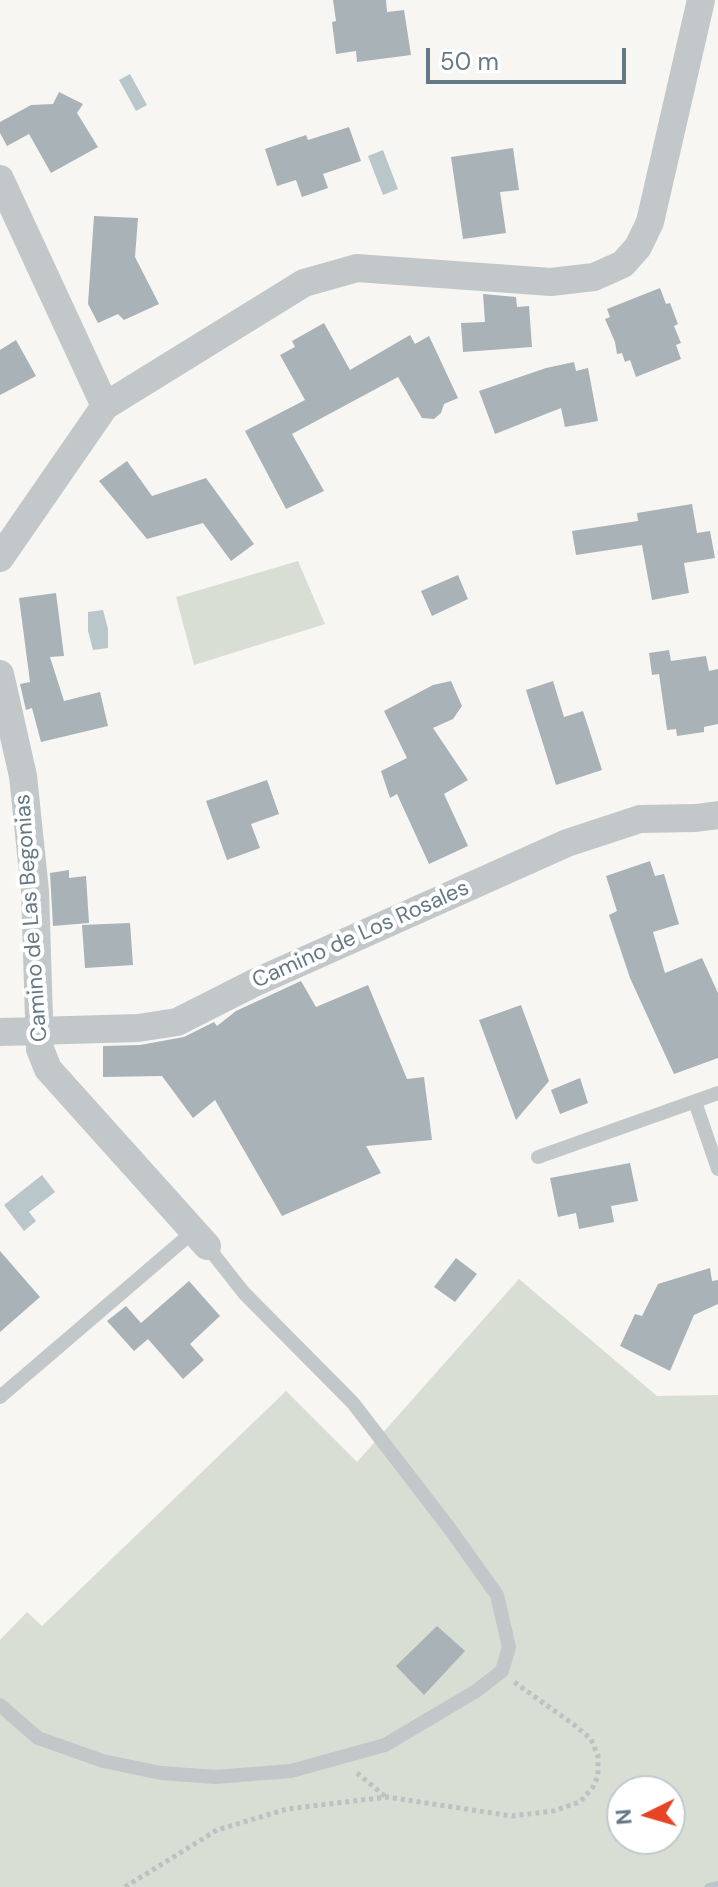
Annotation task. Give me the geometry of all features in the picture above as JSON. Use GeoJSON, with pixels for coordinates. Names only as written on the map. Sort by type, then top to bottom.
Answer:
{"type":"FeatureCollection","features":[{"type":"Feature","properties":{"kind":"street"},"geometry":{"type":"LineString","coordinates":[[2,550],[105,406],[304,283],[357,268],[551,282],[594,277],[623,264],[638,247],[650,222],[701,0]]}},
{"type":"Feature","properties":{"kind":"street"},"geometry":{"type":"LineString","coordinates":[[0,179],[105,406]]}},
{"type":"Feature","properties":{"kind":"street","name":"Camino de Las Begonias"},"geometry":{"type":"LineString","coordinates":[[0,674],[23,776],[35,891],[40,1049],[48,1069],[200,1238]]}},
{"type":"Feature","properties":{"kind":"street"},"geometry":{"type":"LineString","coordinates":[[707,817],[718,838]]}},
{"type":"Feature","properties":{"kind":"street","name":"Camino de Los Rosales"},"geometry":{"type":"LineString","coordinates":[[0,1032],[138,1028],[177,1022],[254,983],[567,843],[640,819],[707,817]]}},
{"type":"Feature","properties":{"kind":"lane"},"geometry":{"type":"LineString","coordinates":[[538,1157],[718,1093]]}},
{"type":"Feature","properties":{"kind":"lane"},"geometry":{"type":"LineString","coordinates":[[695,1102],[718,1169]]}},
{"type":"Feature","properties":{"kind":"lane"},"geometry":{"type":"LineString","coordinates":[[0,1397],[200,1238],[244,1293],[353,1403],[450,1529],[497,1595],[509,1647],[502,1671],[476,1691],[385,1745],[291,1771],[215,1777],[161,1773],[103,1761],[38,1738],[0,1705]]}},
{"type":"Feature","properties":{"kind":"path"},"geometry":{"type":"LineString","coordinates":[[125,1887],[217,1830],[287,1809],[387,1797],[512,1816],[553,1811],[580,1802],[598,1776],[598,1756],[591,1739],[502,1671]]}},
{"type":"Feature","properties":{"kind":"path"},"geometry":{"type":"LineString","coordinates":[[347,1755],[353,1771],[387,1797]]}},
{"type":"Feature","properties":{"kind":"shaded area"},"geometry":{"type":"Polygon","coordinates":[[[130,74],[147,105],[136,111],[119,80],[130,74]]]}},
{"type":"Feature","properties":{"kind":"shaded area"},"geometry":{"type":"Polygon","coordinates":[[[383,150],[398,189],[383,195],[368,156],[383,150]]]}},
{"type":"Feature","properties":{"kind":"shaded area"},"geometry":{"type":"Polygon","coordinates":[[[298,561],[325,624],[194,665],[176,597],[298,561]]]}},
{"type":"Feature","properties":{"kind":"shaded area"},"geometry":{"type":"Polygon","coordinates":[[[103,610],[108,629],[108,648],[93,650],[88,631],[88,612],[103,610]]]}},
{"type":"Feature","properties":{"kind":"shaded area"},"geometry":{"type":"Polygon","coordinates":[[[42,1175],[55,1192],[29,1212],[36,1221],[24,1231],[4,1205],[42,1175]]]}},
{"type":"Feature","properties":{"kind":"shaded area"},"geometry":{"type":"Polygon","coordinates":[[[519,1279],[657,1396],[718,1395],[718,1887],[0,1887],[0,1640],[27,1612],[42,1626],[286,1391],[357,1462],[519,1279]]]}},
{"type":"Feature","properties":{"kind":"building"},"geometry":{"type":"Polygon","coordinates":[[[333,0],[386,0],[387,12],[404,10],[411,55],[357,62],[356,51],[336,54],[333,0]]]}},
{"type":"Feature","properties":{"kind":"building"},"geometry":{"type":"Polygon","coordinates":[[[59,92],[83,104],[77,113],[98,147],[51,173],[29,134],[7,146],[0,133],[0,122],[31,105],[53,104],[59,92]]]}},
{"type":"Feature","properties":{"kind":"building"},"geometry":{"type":"Polygon","coordinates":[[[349,127],[361,161],[323,174],[328,188],[302,197],[296,180],[277,186],[265,149],[306,135],[308,140],[349,127]]]}},
{"type":"Feature","properties":{"kind":"building"},"geometry":{"type":"Polygon","coordinates":[[[513,148],[519,190],[500,192],[506,233],[463,239],[451,157],[513,148]]]}},
{"type":"Feature","properties":{"kind":"building"},"geometry":{"type":"Polygon","coordinates":[[[94,216],[138,218],[135,257],[159,304],[124,320],[118,314],[98,323],[88,304],[94,216]]]}},
{"type":"Feature","properties":{"kind":"building"},"geometry":{"type":"Polygon","coordinates":[[[660,288],[678,324],[674,326],[681,343],[676,345],[681,359],[636,377],[630,360],[625,362],[622,353],[617,354],[605,319],[610,317],[607,309],[660,288]]]}},
{"type":"Feature","properties":{"kind":"building"},"geometry":{"type":"Polygon","coordinates":[[[483,294],[516,297],[517,307],[529,306],[532,347],[463,352],[461,323],[485,322],[483,294]]]}},
{"type":"Feature","properties":{"kind":"building"},"geometry":{"type":"Polygon","coordinates":[[[324,323],[350,370],[410,335],[415,344],[429,336],[458,398],[444,404],[441,413],[434,419],[422,418],[398,377],[292,434],[324,491],[286,509],[245,431],[305,400],[280,355],[295,347],[292,341],[324,323]]]}},
{"type":"Feature","properties":{"kind":"building"},"geometry":{"type":"Polygon","coordinates":[[[16,340],[36,376],[0,395],[0,350],[16,340]]]}},
{"type":"Feature","properties":{"kind":"building"},"geometry":{"type":"Polygon","coordinates":[[[574,362],[576,371],[588,368],[598,421],[565,427],[561,408],[495,434],[479,391],[546,368],[574,362]]]}},
{"type":"Feature","properties":{"kind":"building"},"geometry":{"type":"Polygon","coordinates":[[[127,461],[152,496],[206,478],[254,544],[231,561],[203,523],[147,539],[99,481],[127,461]]]}},
{"type":"Feature","properties":{"kind":"building"},"geometry":{"type":"Polygon","coordinates":[[[692,504],[697,533],[710,531],[715,558],[684,563],[689,593],[652,600],[642,545],[576,555],[572,531],[638,521],[637,513],[692,504]]]}},
{"type":"Feature","properties":{"kind":"building"},"geometry":{"type":"Polygon","coordinates":[[[458,575],[468,599],[432,616],[421,591],[458,575]]]}},
{"type":"Feature","properties":{"kind":"building"},"geometry":{"type":"Polygon","coordinates":[[[56,593],[64,656],[50,657],[64,701],[100,692],[108,726],[41,742],[32,708],[26,710],[20,684],[30,682],[19,598],[56,593]]]}},
{"type":"Feature","properties":{"kind":"building"},"geometry":{"type":"Polygon","coordinates":[[[669,650],[671,661],[706,656],[709,671],[718,669],[718,724],[704,727],[704,732],[677,736],[676,729],[667,730],[659,674],[652,675],[649,653],[669,650]]]}},
{"type":"Feature","properties":{"kind":"building"},"geometry":{"type":"Polygon","coordinates":[[[451,681],[462,706],[453,719],[433,728],[468,780],[444,794],[468,846],[429,864],[397,794],[390,798],[381,771],[407,758],[384,711],[433,685],[451,681]]]}},
{"type":"Feature","properties":{"kind":"building"},"geometry":{"type":"Polygon","coordinates":[[[553,681],[564,717],[583,711],[602,770],[556,785],[526,690],[553,681]]]}},
{"type":"Feature","properties":{"kind":"building"},"geometry":{"type":"Polygon","coordinates":[[[267,780],[279,814],[251,824],[260,848],[227,860],[206,801],[267,780]]]}},
{"type":"Feature","properties":{"kind":"building"},"geometry":{"type":"Polygon","coordinates":[[[650,861],[655,876],[664,874],[679,924],[653,932],[665,973],[702,958],[718,993],[718,1058],[674,1074],[630,978],[609,915],[617,911],[606,876],[650,861]]]}},
{"type":"Feature","properties":{"kind":"building"},"geometry":{"type":"Polygon","coordinates":[[[69,870],[69,878],[86,876],[89,923],[53,926],[50,873],[69,870]]]}},
{"type":"Feature","properties":{"kind":"building"},"geometry":{"type":"Polygon","coordinates":[[[130,923],[133,965],[85,968],[82,925],[130,923]]]}},
{"type":"Feature","properties":{"kind":"building"},"geometry":{"type":"Polygon","coordinates":[[[301,981],[316,1007],[368,985],[407,1079],[424,1077],[432,1140],[366,1146],[381,1173],[282,1216],[215,1100],[193,1118],[162,1076],[103,1077],[103,1046],[140,1045],[184,1037],[214,1022],[217,1026],[236,1011],[301,981]]]}},
{"type":"Feature","properties":{"kind":"building"},"geometry":{"type":"Polygon","coordinates":[[[521,1005],[549,1081],[516,1120],[479,1020],[521,1005]]]}},
{"type":"Feature","properties":{"kind":"building"},"geometry":{"type":"Polygon","coordinates":[[[580,1078],[588,1103],[560,1114],[551,1090],[580,1078]]]}},
{"type":"Feature","properties":{"kind":"building"},"geometry":{"type":"Polygon","coordinates":[[[630,1163],[638,1201],[611,1206],[614,1222],[579,1229],[576,1213],[558,1217],[550,1178],[630,1163]]]}},
{"type":"Feature","properties":{"kind":"building"},"geometry":{"type":"Polygon","coordinates":[[[0,1251],[40,1297],[0,1332],[0,1251]]]}},
{"type":"Feature","properties":{"kind":"building"},"geometry":{"type":"Polygon","coordinates":[[[456,1258],[477,1274],[455,1302],[434,1287],[456,1258]]]}},
{"type":"Feature","properties":{"kind":"building"},"geometry":{"type":"Polygon","coordinates":[[[710,1268],[712,1281],[718,1280],[718,1304],[694,1315],[670,1371],[620,1346],[635,1314],[642,1316],[658,1284],[710,1268]]]}},
{"type":"Feature","properties":{"kind":"building"},"geometry":{"type":"Polygon","coordinates":[[[189,1281],[220,1316],[190,1344],[204,1360],[183,1379],[148,1339],[134,1351],[107,1321],[126,1306],[141,1323],[189,1281]]]}},
{"type":"Feature","properties":{"kind":"building"},"geometry":{"type":"Polygon","coordinates":[[[437,1626],[465,1651],[424,1695],[396,1666],[437,1626]]]}},
{"type":"Feature","properties":{"kind":"waterway"},"geometry":{"type":"LineString","coordinates":[[709,1887],[718,1885]]}}]}
